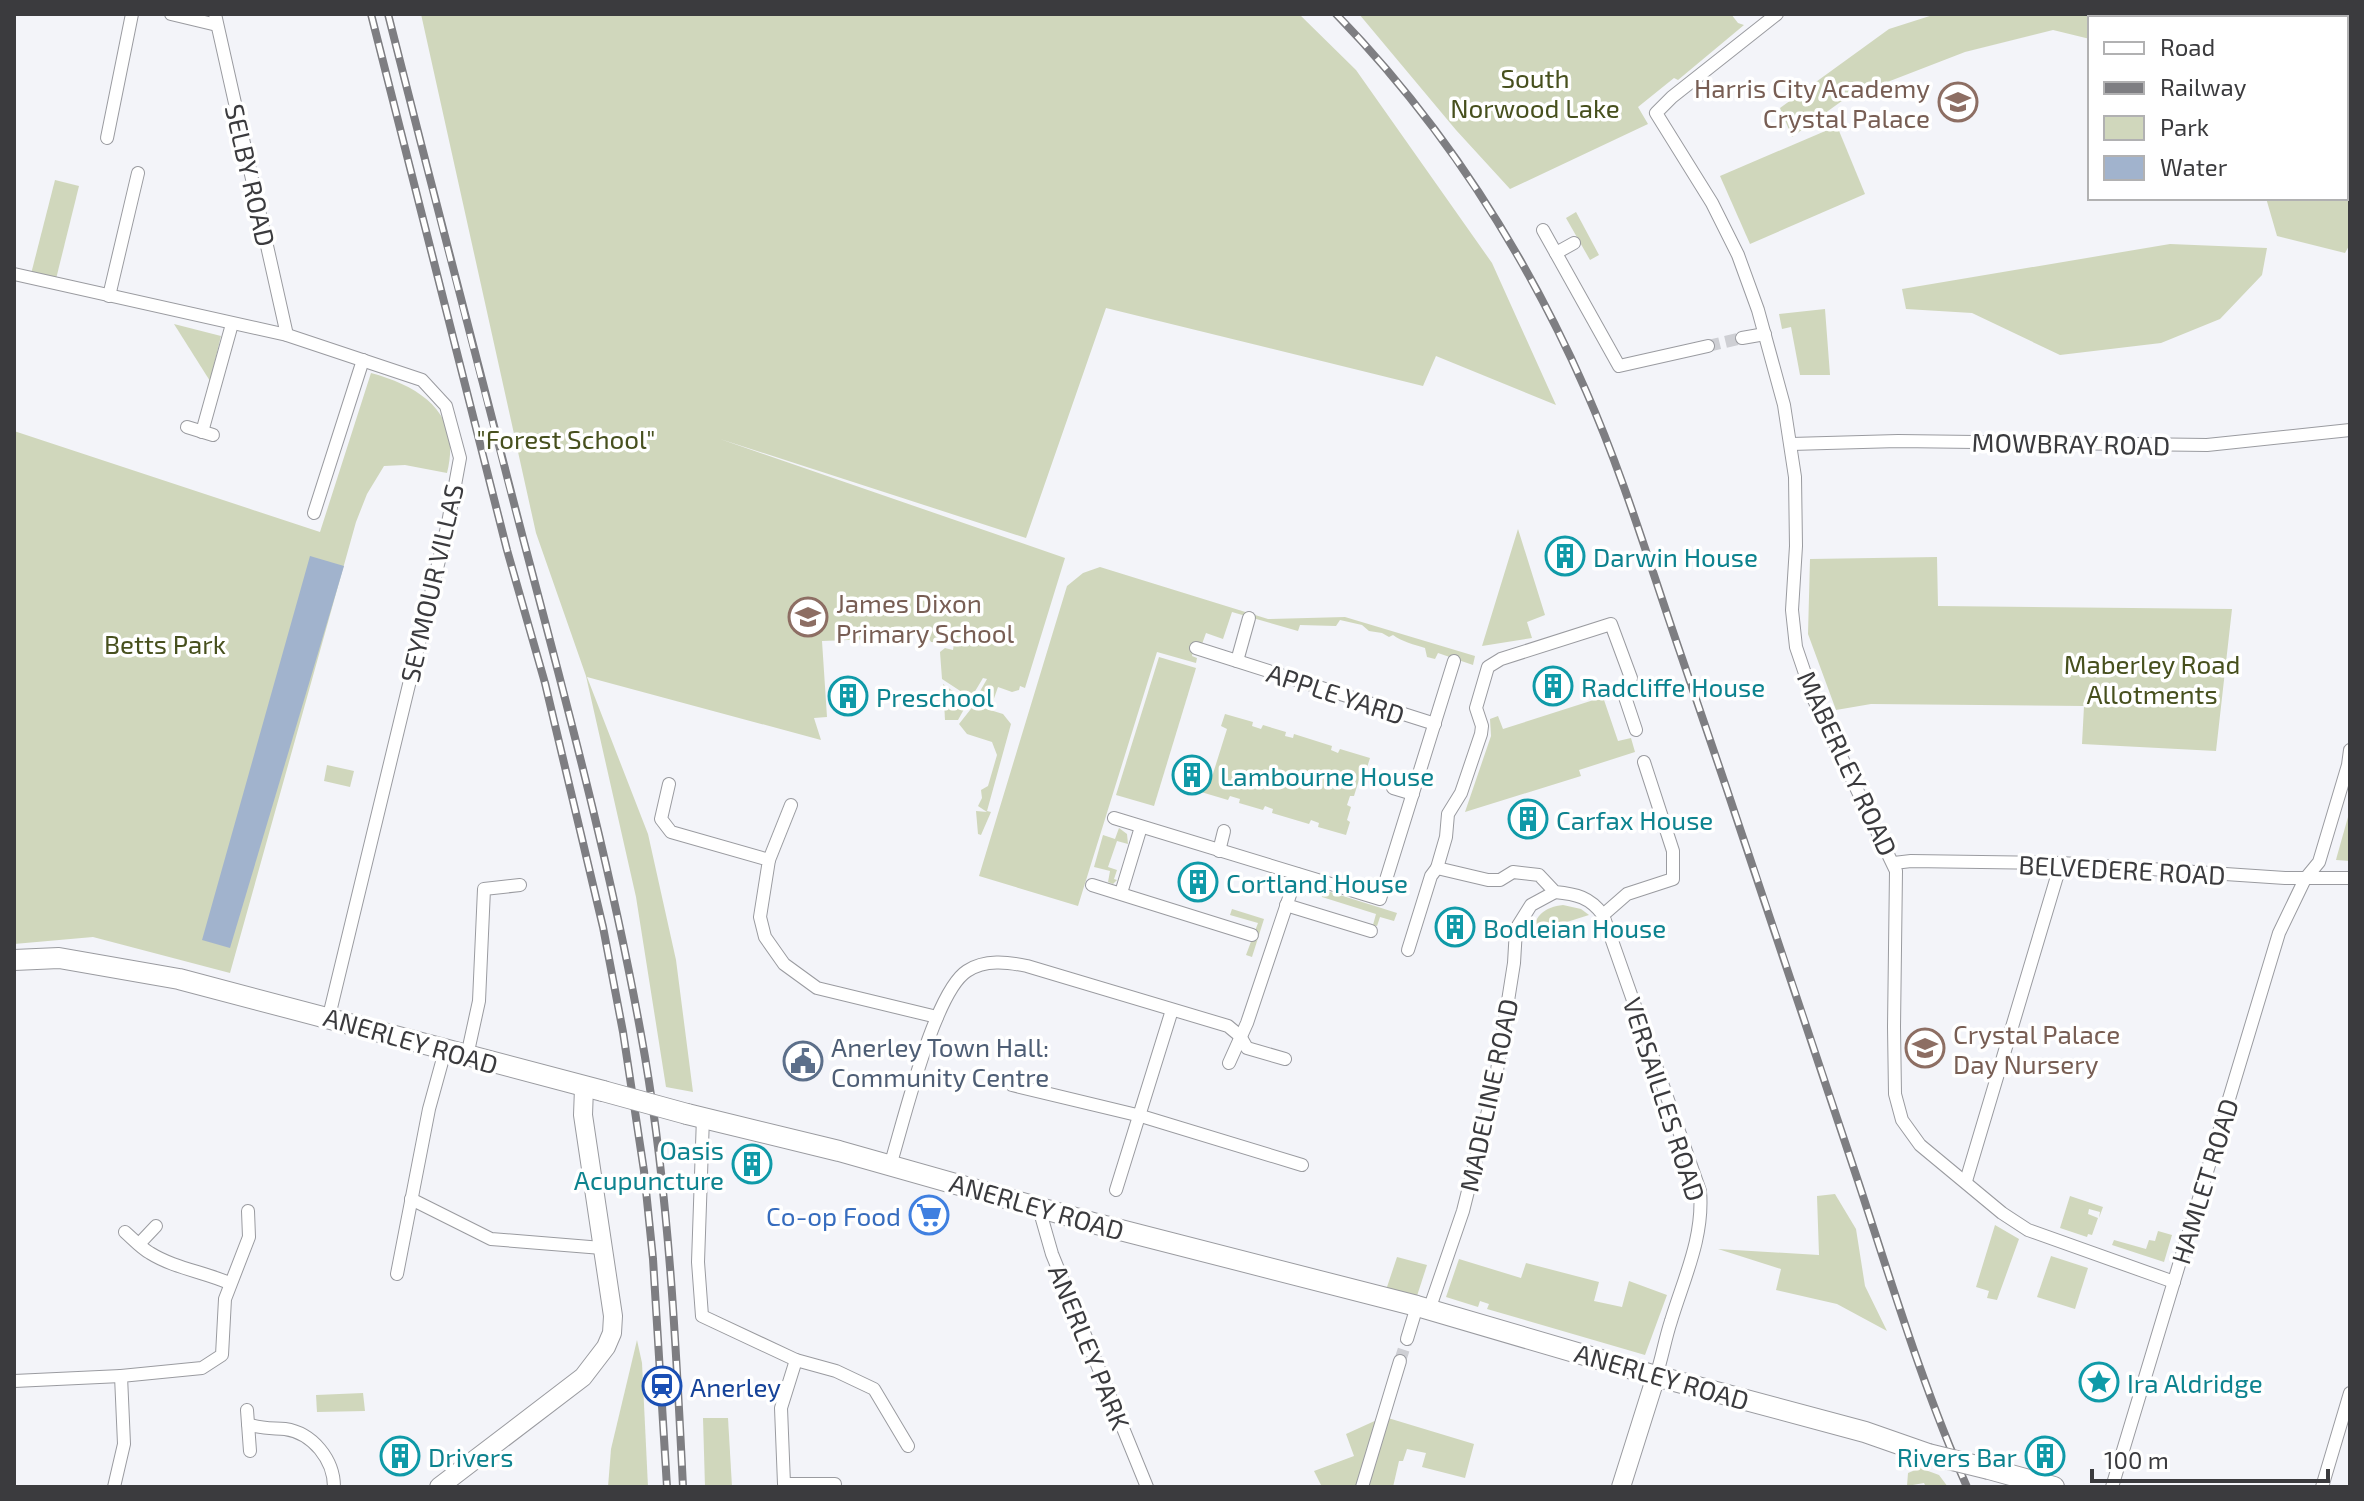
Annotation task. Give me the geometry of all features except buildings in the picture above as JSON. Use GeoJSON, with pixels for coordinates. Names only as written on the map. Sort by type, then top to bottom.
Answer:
{"type":"FeatureCollection","features":[{"type":"Feature","properties":{"kind":"main road","name":"ANERLEY ROAD"},"geometry":{"type":"LineString","coordinates":[[14,960],[59,958],[135,969],[329,1016],[445,1051],[1423,1308],[1656,1376],[1865,1432],[1928,1454],[2054,1487]]}},
{"type":"Feature","properties":{"kind":"street"},"geometry":{"type":"LineString","coordinates":[[107,138],[132,14]]}},
{"type":"Feature","properties":{"kind":"street"},"geometry":{"type":"LineString","coordinates":[[171,14],[216,20]]}},
{"type":"Feature","properties":{"kind":"street","name":"MABERLEY ROAD"},"geometry":{"type":"LineString","coordinates":[[1777,14],[1656,113],[1712,203],[1738,255],[1765,334],[1791,444],[1796,511],[1792,610],[1796,647],[1820,714],[1894,863],[1898,885],[1895,1094],[1902,1120],[1920,1145],[2002,1213],[2028,1230],[2174,1282]]}},
{"type":"Feature","properties":{"kind":"street","name":"SELBY ROAD"},"geometry":{"type":"LineString","coordinates":[[216,20],[287,335]]}},
{"type":"Feature","properties":{"kind":"street"},"geometry":{"type":"LineString","coordinates":[[109,296],[138,173]]}},
{"type":"Feature","properties":{"kind":"street"},"geometry":{"type":"LineString","coordinates":[[1543,230],[1619,366],[1708,346]]}},
{"type":"Feature","properties":{"kind":"street"},"geometry":{"type":"LineString","coordinates":[[1556,253],[1574,243]]}},
{"type":"Feature","properties":{"kind":"street","name":"SEYMOUR VILLAS"},"geometry":{"type":"LineString","coordinates":[[14,274],[287,335],[422,380],[446,406],[460,458],[448,523],[329,1016]]}},
{"type":"Feature","properties":{"kind":"street"},"geometry":{"type":"LineString","coordinates":[[187,427],[208,434],[232,324]]}},
{"type":"Feature","properties":{"kind":"street"},"geometry":{"type":"LineString","coordinates":[[1742,338],[1765,334]]}},
{"type":"Feature","properties":{"kind":"street"},"geometry":{"type":"LineString","coordinates":[[314,513],[363,360]]}},
{"type":"Feature","properties":{"kind":"street","name":"MOWBRAY ROAD"},"geometry":{"type":"LineString","coordinates":[[1791,444],[1898,441],[2207,445],[2350,430]]}},
{"type":"Feature","properties":{"kind":"street","name":"APPLE YARD"},"geometry":{"type":"LineString","coordinates":[[1237,661],[1249,618]]}},
{"type":"Feature","properties":{"kind":"street"},"geometry":{"type":"LineString","coordinates":[[1408,950],[1431,876],[1437,868],[1446,837],[1448,814],[1461,793],[1481,734],[1482,726],[1476,708],[1488,667],[1501,659],[1611,624],[1631,678],[1624,694],[1636,730]]}},
{"type":"Feature","properties":{"kind":"street","name":"APPLE YARD"},"geometry":{"type":"LineString","coordinates":[[1196,648],[1435,724]]}},
{"type":"Feature","properties":{"kind":"street","name":"APPLE YARD"},"geometry":{"type":"LineString","coordinates":[[1114,818],[1380,899],[1454,661]]}},
{"type":"Feature","properties":{"kind":"street","name":"HAMLET ROAD"},"geometry":{"type":"LineString","coordinates":[[2112,1487],[2279,933],[2305,879],[2319,862],[2349,765],[2350,750]]}},
{"type":"Feature","properties":{"kind":"street"},"geometry":{"type":"LineString","coordinates":[[1437,868],[1488,880],[1500,880],[1513,872],[1539,875],[1555,892],[1577,894],[1594,902],[1603,915],[1627,894],[1673,879],[1673,851],[1644,762]]}},
{"type":"Feature","properties":{"kind":"street"},"geometry":{"type":"LineString","coordinates":[[669,784],[661,819],[671,832],[769,860]]}},
{"type":"Feature","properties":{"kind":"street"},"geometry":{"type":"LineString","coordinates":[[1393,788],[1413,794]]}},
{"type":"Feature","properties":{"kind":"street"},"geometry":{"type":"LineString","coordinates":[[791,805],[769,860],[760,917],[765,937],[784,964],[817,988],[937,1017]]}},
{"type":"Feature","properties":{"kind":"street"},"geometry":{"type":"LineString","coordinates":[[1121,893],[1141,827]]}},
{"type":"Feature","properties":{"kind":"street"},"geometry":{"type":"LineString","coordinates":[[1219,851],[1224,831]]}},
{"type":"Feature","properties":{"kind":"street","name":"BELVEDERE ROAD"},"geometry":{"type":"LineString","coordinates":[[1894,863],[2061,863],[2305,879],[2350,878]]}},
{"type":"Feature","properties":{"kind":"street"},"geometry":{"type":"LineString","coordinates":[[1966,1181],[2061,863]]}},
{"type":"Feature","properties":{"kind":"street"},"geometry":{"type":"LineString","coordinates":[[1229,1063],[1247,1023],[1297,874]]}},
{"type":"Feature","properties":{"kind":"street"},"geometry":{"type":"LineString","coordinates":[[467,1056],[479,1001],[484,889],[520,885]]}},
{"type":"Feature","properties":{"kind":"street"},"geometry":{"type":"LineString","coordinates":[[1092,885],[1252,935]]}},
{"type":"Feature","properties":{"kind":"street","name":"MADELINE ROAD"},"geometry":{"type":"LineString","coordinates":[[1407,1339],[1463,1211],[1495,1083],[1514,963],[1516,929],[1531,905],[1555,892]]}},
{"type":"Feature","properties":{"kind":"street"},"geometry":{"type":"LineString","coordinates":[[1286,905],[1371,931]]}},
{"type":"Feature","properties":{"kind":"street","name":"VERSAILLES ROAD"},"geometry":{"type":"LineString","coordinates":[[1603,915],[1700,1191],[1702,1210],[1697,1244],[1656,1376]]}},
{"type":"Feature","properties":{"kind":"street"},"geometry":{"type":"LineString","coordinates":[[890,1166],[937,1017],[951,988],[968,969],[1007,962],[1228,1026],[1240,1036],[1247,1048],[1285,1059]]}},
{"type":"Feature","properties":{"kind":"street"},"geometry":{"type":"LineString","coordinates":[[1116,1190],[1172,1010]]}},
{"type":"Feature","properties":{"kind":"street"},"geometry":{"type":"LineString","coordinates":[[397,1274],[445,1051]]}},
{"type":"Feature","properties":{"kind":"street"},"geometry":{"type":"LineString","coordinates":[[1012,1085],[1141,1116],[1302,1165]]}},
{"type":"Feature","properties":{"kind":"street"},"geometry":{"type":"LineString","coordinates":[[439,1487],[583,1377],[606,1347],[612,1333],[613,1316],[583,1115],[594,1090]]}},
{"type":"Feature","properties":{"kind":"street"},"geometry":{"type":"LineString","coordinates":[[695,1116],[702,1316],[796,1360],[836,1371],[874,1389],[908,1446]]}},
{"type":"Feature","properties":{"kind":"street"},"geometry":{"type":"LineString","coordinates":[[411,1199],[491,1239],[602,1248]]}},
{"type":"Feature","properties":{"kind":"street","name":"ANERLEY PARK"},"geometry":{"type":"LineString","coordinates":[[1038,1205],[1052,1254],[1147,1487]]}},
{"type":"Feature","properties":{"kind":"street"},"geometry":{"type":"LineString","coordinates":[[14,1381],[202,1368],[222,1355],[223,1312],[229,1283],[249,1237],[248,1211]]}},
{"type":"Feature","properties":{"kind":"street"},"geometry":{"type":"LineString","coordinates":[[139,1244],[156,1226]]}},
{"type":"Feature","properties":{"kind":"street"},"geometry":{"type":"LineString","coordinates":[[125,1232],[148,1252],[175,1265],[201,1271],[229,1283]]}},
{"type":"Feature","properties":{"kind":"street"},"geometry":{"type":"LineString","coordinates":[[796,1360],[781,1408],[784,1484],[835,1484]]}},
{"type":"Feature","properties":{"kind":"street"},"geometry":{"type":"LineString","coordinates":[[1362,1487],[1400,1361]]}},
{"type":"Feature","properties":{"kind":"street"},"geometry":{"type":"LineString","coordinates":[[114,1487],[124,1444],[121,1376]]}},
{"type":"Feature","properties":{"kind":"street"},"geometry":{"type":"LineString","coordinates":[[1621,1487],[1656,1376]]}},
{"type":"Feature","properties":{"kind":"street"},"geometry":{"type":"LineString","coordinates":[[2322,1487],[2350,1393]]}},
{"type":"Feature","properties":{"kind":"street"},"geometry":{"type":"LineString","coordinates":[[247,1410],[250,1451]]}},
{"type":"Feature","properties":{"kind":"street"},"geometry":{"type":"LineString","coordinates":[[248,1424],[289,1429],[307,1437],[321,1450],[330,1465],[334,1487]]}},
{"type":"Feature","properties":{"kind":"green space","name":"\"Forest School\""},"geometry":{"type":"Polygon","coordinates":[[[421,14],[1299,14],[1356,70],[1492,263],[1556,405],[1436,356],[1423,386],[1106,308],[1026,538],[720,439],[1065,558],[1025,688],[1020,686],[1019,690],[1012,692],[998,687],[991,707],[975,700],[987,679],[983,678],[971,698],[942,679],[940,652],[945,648],[953,650],[954,643],[931,642],[924,630],[914,627],[901,638],[822,641],[827,717],[814,718],[821,740],[587,677],[648,834],[676,960],[693,1092],[666,1087],[636,897],[586,676],[536,533],[421,14]]]}},
{"type":"Feature","properties":{"kind":"green space","name":"South Norwood Lake"},"geometry":{"type":"Polygon","coordinates":[[[1359,14],[1731,14],[1744,25],[1678,80],[1674,78],[1638,107],[1648,124],[1510,189],[1359,14]]]}},
{"type":"Feature","properties":{"kind":"green space"},"geometry":{"type":"Polygon","coordinates":[[[1936,14],[2350,14],[2350,244],[2345,253],[2277,236],[2267,200],[2348,200],[2348,16],[2088,16],[2088,39],[2053,30],[1965,52],[1846,98],[1792,137],[1780,108],[1889,29],[1936,14]]]}},
{"type":"Feature","properties":{"kind":"green space"},"geometry":{"type":"Polygon","coordinates":[[[1837,126],[1865,194],[1750,244],[1720,176],[1837,126]]]}},
{"type":"Feature","properties":{"kind":"green space"},"geometry":{"type":"Polygon","coordinates":[[[55,180],[79,186],[56,279],[31,274],[55,180]]]}},
{"type":"Feature","properties":{"kind":"green space"},"geometry":{"type":"Polygon","coordinates":[[[1576,212],[1599,255],[1590,260],[1566,218],[1576,212]]]}},
{"type":"Feature","properties":{"kind":"green space"},"geometry":{"type":"Polygon","coordinates":[[[2170,244],[2267,248],[2262,275],[2220,319],[2161,343],[2060,355],[1972,313],[1906,309],[1902,289],[2170,244]]]}},
{"type":"Feature","properties":{"kind":"green space"},"geometry":{"type":"Polygon","coordinates":[[[1825,309],[1830,375],[1800,375],[1791,327],[1782,329],[1779,314],[1825,309]]]}},
{"type":"Feature","properties":{"kind":"green space"},"geometry":{"type":"Polygon","coordinates":[[[174,324],[221,336],[210,381],[174,324]]]}},
{"type":"Feature","properties":{"kind":"green space","name":"Betts Park"},"geometry":{"type":"Polygon","coordinates":[[[371,373],[406,386],[434,406],[449,434],[447,473],[405,465],[384,466],[367,494],[356,522],[230,973],[93,937],[14,944],[14,431],[320,532],[371,373]]]}},
{"type":"Feature","properties":{"kind":"green space"},"geometry":{"type":"Polygon","coordinates":[[[1518,529],[1545,615],[1527,622],[1532,638],[1482,646],[1518,529]]]}},
{"type":"Feature","properties":{"kind":"green space","name":"Maberley Road Allotments"},"geometry":{"type":"Polygon","coordinates":[[[1937,557],[1938,606],[2232,609],[2216,751],[2082,744],[2084,706],[1871,704],[1836,710],[1808,634],[1810,559],[1937,557]]]}},
{"type":"Feature","properties":{"kind":"green space"},"geometry":{"type":"Polygon","coordinates":[[[1100,567],[1268,619],[1345,617],[1475,656],[1473,665],[1438,653],[1435,659],[1427,657],[1425,648],[1340,620],[1336,626],[1300,625],[1298,631],[1232,612],[1223,639],[1206,633],[1202,644],[1196,642],[1192,656],[1197,658],[1196,663],[1157,652],[1078,906],[979,876],[1067,586],[1083,573],[1100,567]]]}},
{"type":"Feature","properties":{"kind":"green space"},"geometry":{"type":"Polygon","coordinates":[[[1159,657],[1196,668],[1154,806],[1116,795],[1159,657]]]}},
{"type":"Feature","properties":{"kind":"green space"},"geometry":{"type":"Polygon","coordinates":[[[943,684],[968,702],[958,720],[945,720],[943,684]]]}},
{"type":"Feature","properties":{"kind":"green space"},"geometry":{"type":"Polygon","coordinates":[[[1603,697],[1618,741],[1631,738],[1635,752],[1579,770],[1581,776],[1465,812],[1491,736],[1490,719],[1498,716],[1503,729],[1603,697]]]}},
{"type":"Feature","properties":{"kind":"green space"},"geometry":{"type":"Polygon","coordinates":[[[974,705],[1003,714],[1011,724],[987,811],[991,812],[981,835],[978,834],[976,811],[987,812],[978,806],[982,798],[981,790],[988,786],[997,755],[992,742],[967,734],[959,724],[974,705]]]}},
{"type":"Feature","properties":{"kind":"green space"},"geometry":{"type":"Polygon","coordinates":[[[1225,714],[1253,722],[1252,726],[1261,729],[1263,725],[1286,732],[1285,736],[1293,738],[1294,734],[1332,746],[1331,750],[1338,753],[1340,749],[1370,758],[1347,805],[1351,807],[1346,835],[1318,827],[1319,823],[1311,820],[1309,824],[1272,813],[1273,809],[1265,806],[1263,810],[1239,803],[1240,799],[1230,796],[1228,800],[1201,792],[1205,778],[1211,780],[1227,729],[1221,726],[1225,714]]]}},
{"type":"Feature","properties":{"kind":"green space"},"geometry":{"type":"Polygon","coordinates":[[[327,765],[354,771],[350,787],[324,781],[327,765]]]}},
{"type":"Feature","properties":{"kind":"green space"},"geometry":{"type":"Polygon","coordinates":[[[2350,810],[2350,861],[2336,860],[2337,856],[2350,810]]]}},
{"type":"Feature","properties":{"kind":"green space"},"geometry":{"type":"Polygon","coordinates":[[[1119,828],[1127,834],[1128,844],[1117,841],[1108,867],[1117,870],[1114,879],[1117,880],[1113,884],[1108,882],[1110,871],[1094,867],[1103,835],[1115,839],[1119,828]]]}},
{"type":"Feature","properties":{"kind":"green space"},"geometry":{"type":"Polygon","coordinates":[[[1324,890],[1397,913],[1394,921],[1380,917],[1377,926],[1373,925],[1376,914],[1322,897],[1324,890]]]}},
{"type":"Feature","properties":{"kind":"green space"},"geometry":{"type":"Polygon","coordinates":[[[1563,905],[1581,909],[1589,915],[1532,933],[1542,913],[1563,905]]]}},
{"type":"Feature","properties":{"kind":"green space"},"geometry":{"type":"Polygon","coordinates":[[[1232,909],[1264,919],[1252,957],[1246,955],[1258,923],[1230,915],[1232,909]]]}},
{"type":"Feature","properties":{"kind":"green space"},"geometry":{"type":"Polygon","coordinates":[[[1835,1194],[1856,1229],[1865,1286],[1887,1331],[1837,1304],[1776,1290],[1781,1269],[1718,1249],[1819,1255],[1817,1196],[1835,1194]]]}},
{"type":"Feature","properties":{"kind":"green space"},"geometry":{"type":"Polygon","coordinates":[[[2070,1196],[2103,1207],[2099,1218],[2100,1212],[2089,1209],[2088,1214],[2098,1218],[2092,1235],[2088,1234],[2087,1237],[2060,1228],[2070,1196]]]}},
{"type":"Feature","properties":{"kind":"green space"},"geometry":{"type":"Polygon","coordinates":[[[1995,1225],[2019,1239],[1997,1300],[1987,1298],[1989,1291],[1976,1287],[1995,1225]]]}},
{"type":"Feature","properties":{"kind":"green space"},"geometry":{"type":"Polygon","coordinates":[[[2158,1231],[2172,1235],[2164,1262],[2112,1245],[2114,1240],[2146,1249],[2149,1240],[2155,1241],[2158,1231]]]}},
{"type":"Feature","properties":{"kind":"green space"},"geometry":{"type":"Polygon","coordinates":[[[2051,1256],[2088,1268],[2075,1309],[2037,1297],[2051,1256]]]}},
{"type":"Feature","properties":{"kind":"green space"},"geometry":{"type":"Polygon","coordinates":[[[1397,1257],[1427,1265],[1416,1299],[1386,1290],[1397,1257]]]}},
{"type":"Feature","properties":{"kind":"green space"},"geometry":{"type":"Polygon","coordinates":[[[1459,1259],[1521,1278],[1526,1263],[1599,1282],[1594,1301],[1622,1307],[1629,1281],[1667,1295],[1645,1355],[1487,1309],[1489,1304],[1480,1301],[1478,1307],[1446,1297],[1459,1259]]]}},
{"type":"Feature","properties":{"kind":"green space"},"geometry":{"type":"Polygon","coordinates":[[[637,1340],[642,1363],[648,1487],[608,1487],[611,1449],[637,1340]]]}},
{"type":"Feature","properties":{"kind":"green space"},"geometry":{"type":"Polygon","coordinates":[[[363,1393],[365,1411],[317,1412],[316,1395],[363,1393]]]}},
{"type":"Feature","properties":{"kind":"green space"},"geometry":{"type":"Polygon","coordinates":[[[703,1418],[728,1418],[732,1487],[705,1487],[703,1418]]]}},
{"type":"Feature","properties":{"kind":"green space"},"geometry":{"type":"Polygon","coordinates":[[[1388,1418],[1474,1444],[1465,1478],[1422,1467],[1426,1453],[1407,1449],[1403,1461],[1399,1461],[1393,1487],[1366,1487],[1388,1418]]]}},
{"type":"Feature","properties":{"kind":"green space"},"geometry":{"type":"Polygon","coordinates":[[[1379,1419],[1358,1487],[1322,1487],[1314,1471],[1354,1456],[1346,1434],[1379,1419]]]}},
{"type":"Feature","properties":{"kind":"green space"},"geometry":{"type":"Polygon","coordinates":[[[1920,1468],[1939,1475],[1948,1487],[1926,1487],[1924,1483],[1907,1486],[1908,1473],[1920,1468]]]}},
{"type":"Feature","properties":{"kind":"water"},"geometry":{"type":"Polygon","coordinates":[[[310,556],[344,566],[230,948],[202,940],[310,556]]]}},
{"type":"Feature","properties":{"kind":"tunnel"},"geometry":{"type":"LineString","coordinates":[[1708,346],[1742,338]]}},
{"type":"Feature","properties":{"kind":"tunnel"},"geometry":{"type":"LineString","coordinates":[[1400,1361],[1407,1339]]}},
{"type":"Feature","properties":{"kind":"railway"},"geometry":{"type":"LineString","coordinates":[[371,14],[507,550],[545,683],[603,927],[644,1171],[653,1259],[667,1487]]}},
{"type":"Feature","properties":{"kind":"railway"},"geometry":{"type":"LineString","coordinates":[[388,14],[574,734],[633,992],[653,1110],[666,1218],[683,1487]]}},
{"type":"Feature","properties":{"kind":"railway"},"geometry":{"type":"LineString","coordinates":[[1336,14],[1411,99],[1478,191],[1536,289],[1586,391],[1637,523],[1909,1336],[1967,1487]]}},
{"type":"Feature","properties":{"kind":"place","name":"Harris City Academy Crystal Palace"},"geometry":{"type":"Point","coordinates":[1958,102]}},
{"type":"Feature","properties":{"kind":"place","name":"Darwin House"},"geometry":{"type":"Point","coordinates":[1565,556]}},
{"type":"Feature","properties":{"kind":"place","name":"James Dixon Primary School"},"geometry":{"type":"Point","coordinates":[808,617]}},
{"type":"Feature","properties":{"kind":"place","name":"Radcliffe House"},"geometry":{"type":"Point","coordinates":[1553,686]}},
{"type":"Feature","properties":{"kind":"place","name":"Preschool"},"geometry":{"type":"Point","coordinates":[848,696]}},
{"type":"Feature","properties":{"kind":"place","name":"Lambourne House"},"geometry":{"type":"Point","coordinates":[1192,775]}},
{"type":"Feature","properties":{"kind":"place","name":"Carfax House"},"geometry":{"type":"Point","coordinates":[1528,819]}},
{"type":"Feature","properties":{"kind":"place","name":"Cortland House"},"geometry":{"type":"Point","coordinates":[1198,882]}},
{"type":"Feature","properties":{"kind":"place","name":"Bodleian House"},"geometry":{"type":"Point","coordinates":[1455,927]}},
{"type":"Feature","properties":{"kind":"place","name":"Crystal Palace Day Nursery"},"geometry":{"type":"Point","coordinates":[1925,1048]}},
{"type":"Feature","properties":{"kind":"place","name":"Anerley Town Hall: Community Centre"},"geometry":{"type":"Point","coordinates":[803,1061]}},
{"type":"Feature","properties":{"kind":"place","name":"Oasis Acupuncture"},"geometry":{"type":"Point","coordinates":[752,1164]}},
{"type":"Feature","properties":{"kind":"place","name":"Co-op Food"},"geometry":{"type":"Point","coordinates":[929,1215]}},
{"type":"Feature","properties":{"kind":"place","name":"Ira Aldridge"},"geometry":{"type":"Point","coordinates":[2099,1382]}},
{"type":"Feature","properties":{"kind":"place","name":"Anerley"},"geometry":{"type":"Point","coordinates":[662,1386]}},
{"type":"Feature","properties":{"kind":"place","name":"Drivers"},"geometry":{"type":"Point","coordinates":[400,1456]}},
{"type":"Feature","properties":{"kind":"place","name":"Rivers Bar"},"geometry":{"type":"Point","coordinates":[2045,1456]}}]}
